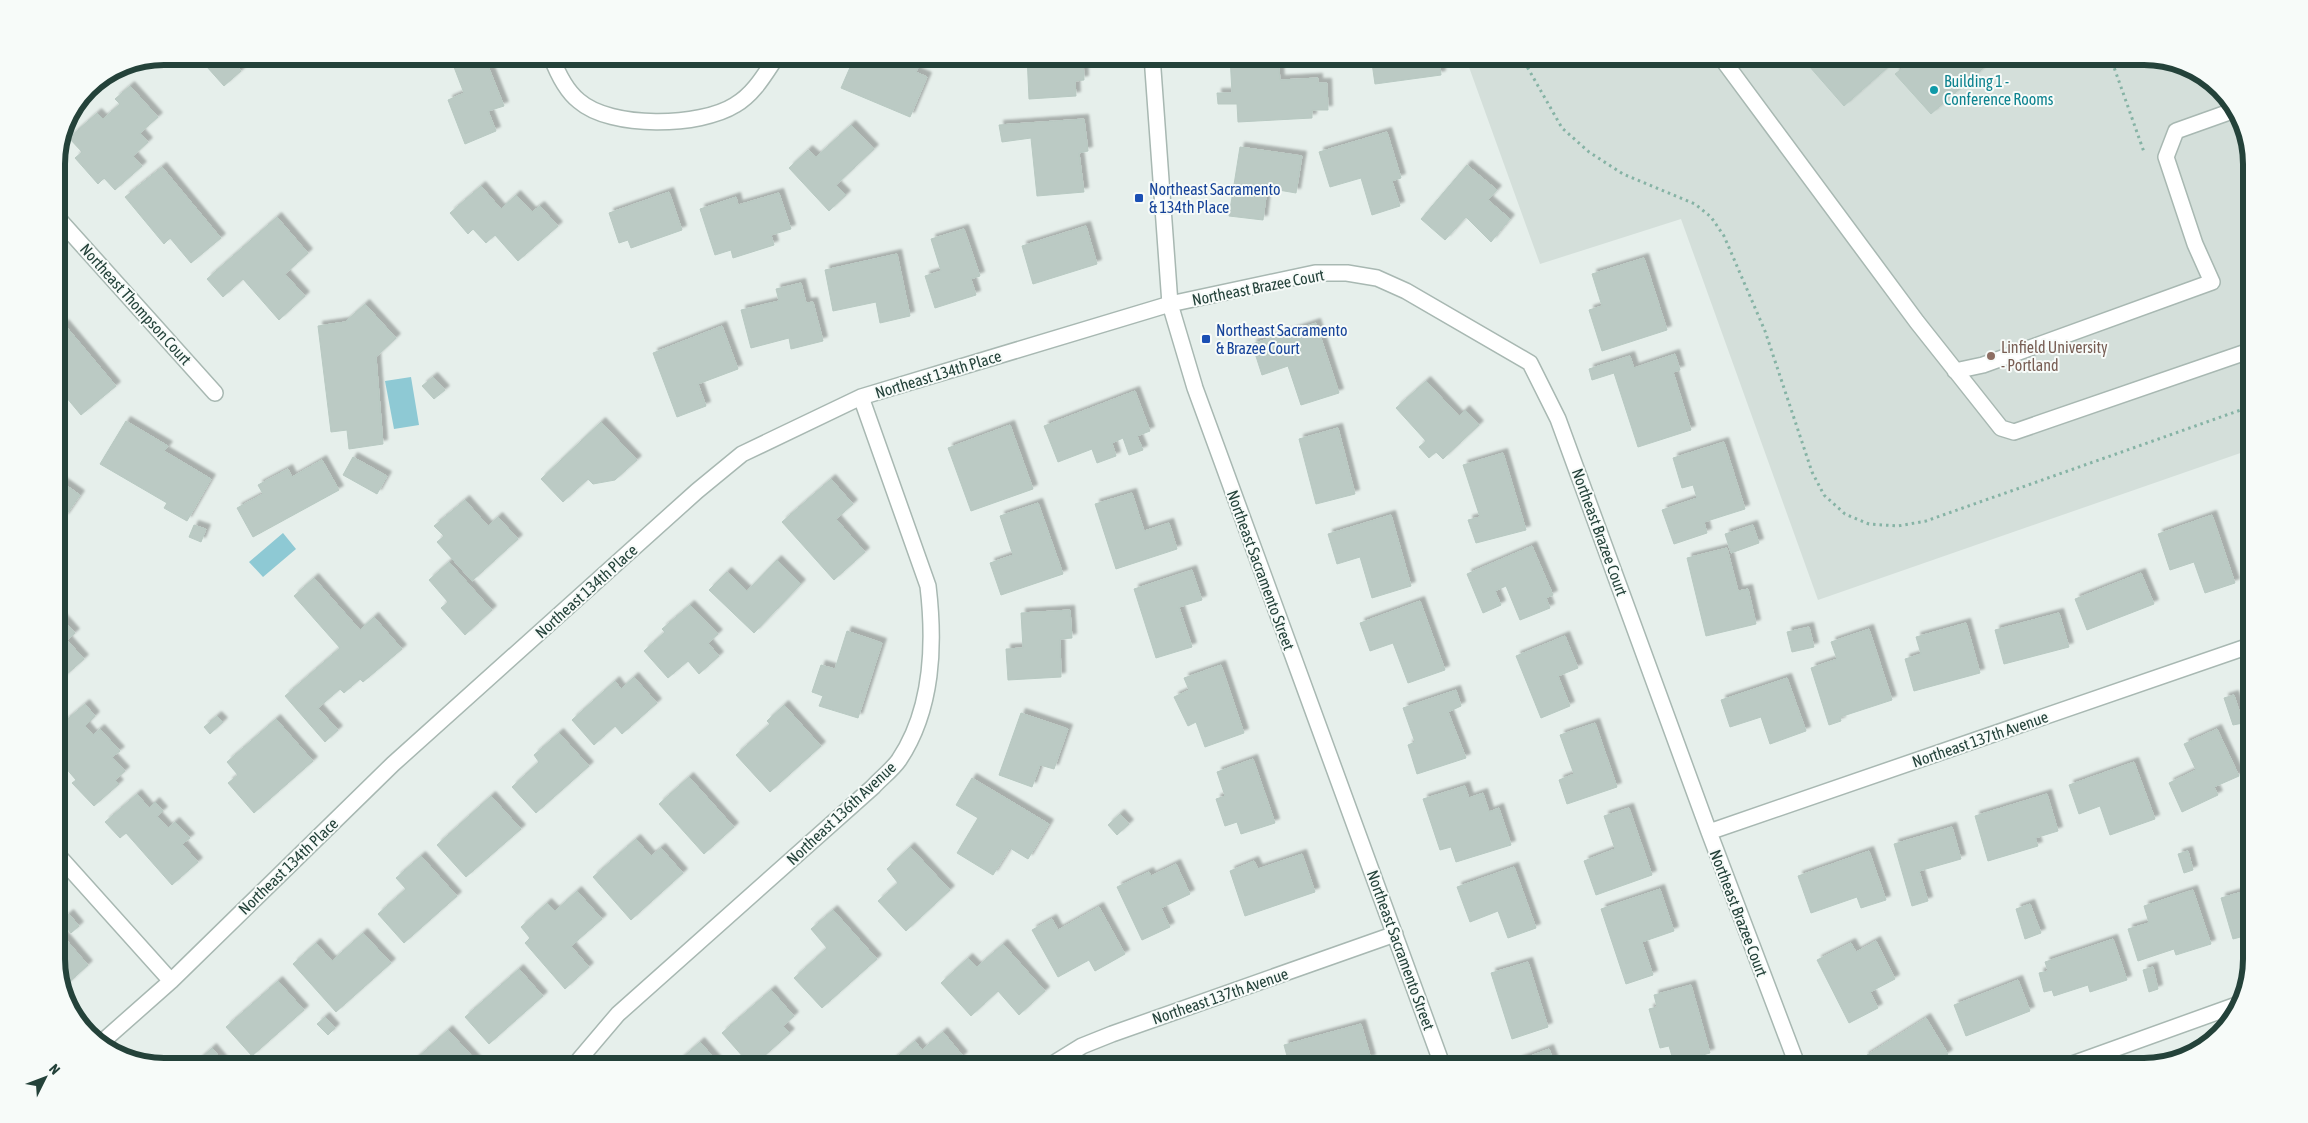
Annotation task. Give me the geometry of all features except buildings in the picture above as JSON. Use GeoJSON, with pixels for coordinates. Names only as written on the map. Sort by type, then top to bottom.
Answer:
{"type":"FeatureCollection","features":[{"type":"Feature","properties":{"kind":"street"},"geometry":{"type":"LineString","coordinates":[[555,65],[559,75],[578,101],[598,114],[635,122],[697,119],[717,114],[736,105],[754,89],[771,65]]}},
{"type":"Feature","properties":{"kind":"street","name":"Northeast Sacramento Street"},"geometry":{"type":"LineString","coordinates":[[1153,65],[1170,304],[1214,442],[1440,1058]]}},
{"type":"Feature","properties":{"kind":"street"},"geometry":{"type":"LineString","coordinates":[[1727,65],[1955,371],[2002,428],[2014,432],[2243,353]]}},
{"type":"Feature","properties":{"kind":"street"},"geometry":{"type":"LineString","coordinates":[[1955,371],[1982,365],[2212,282],[2195,244],[2166,157],[2176,131],[2228,112]]}},
{"type":"Feature","properties":{"kind":"street","name":"Northeast Thompson Court"},"geometry":{"type":"LineString","coordinates":[[65,226],[215,393]]}},
{"type":"Feature","properties":{"kind":"street","name":"Northeast Brazee Court"},"geometry":{"type":"LineString","coordinates":[[1170,304],[1315,273],[1347,273],[1377,278],[1406,291],[1530,363],[1558,419],[1709,832],[1795,1058]]}},
{"type":"Feature","properties":{"kind":"street","name":"Northeast 134th Place"},"geometry":{"type":"LineString","coordinates":[[106,1038],[171,981],[393,764],[697,491],[742,454],[861,397],[1170,304]]}},
{"type":"Feature","properties":{"kind":"street","name":"Northeast 136th Avenue"},"geometry":{"type":"LineString","coordinates":[[581,1058],[618,1014],[872,787],[898,761],[916,730],[926,698],[931,661],[932,618],[928,586],[861,397]]}},
{"type":"Feature","properties":{"kind":"street","name":"Northeast 137th Avenue"},"geometry":{"type":"LineString","coordinates":[[1709,832],[2243,649]]}},
{"type":"Feature","properties":{"kind":"street"},"geometry":{"type":"LineString","coordinates":[[65,863],[171,981]]}},
{"type":"Feature","properties":{"kind":"street","name":"Northeast 137th Avenue"},"geometry":{"type":"LineString","coordinates":[[1063,1058],[1082,1046],[1112,1034],[1395,934]]}},
{"type":"Feature","properties":{"kind":"street"},"geometry":{"type":"LineString","coordinates":[[2089,1058],[2231,1006]]}},
{"type":"Feature","properties":{"kind":"path"},"geometry":{"type":"LineString","coordinates":[[1526,65],[1562,128],[1590,152],[1623,174],[1695,204],[1711,217],[1724,236],[1765,331],[1812,472],[1824,495],[1845,514],[1868,524],[1898,526],[1926,521],[2243,409]]}},
{"type":"Feature","properties":{"kind":"shaded area","name":"Linfield University - Portland"},"geometry":{"type":"Polygon","coordinates":[[[1468,65],[2150,65],[2176,70],[2199,82],[2218,99],[2233,120],[2241,145],[2243,158],[2243,452],[1818,600],[1681,219],[1540,264],[1468,65]]]}},
{"type":"Feature","properties":{"kind":"water"},"geometry":{"type":"Polygon","coordinates":[[[411,377],[419,425],[394,429],[385,381],[411,377]]]}},
{"type":"Feature","properties":{"kind":"water"},"geometry":{"type":"Polygon","coordinates":[[[283,533],[296,549],[263,577],[249,562],[283,533]]]}},
{"type":"Feature","properties":{"kind":"place","name":"Building 1 - Conference Rooms"},"geometry":{"type":"Point","coordinates":[1934,90]}},
{"type":"Feature","properties":{"kind":"place","name":"Northeast Sacramento & 134th Place"},"geometry":{"type":"Point","coordinates":[1139,198]}},
{"type":"Feature","properties":{"kind":"place","name":"Northeast Sacramento & Brazee Court"},"geometry":{"type":"Point","coordinates":[1206,339]}},
{"type":"Feature","properties":{"kind":"place","name":"Linfield University - Portland"},"geometry":{"type":"Point","coordinates":[1991,356]}}]}
